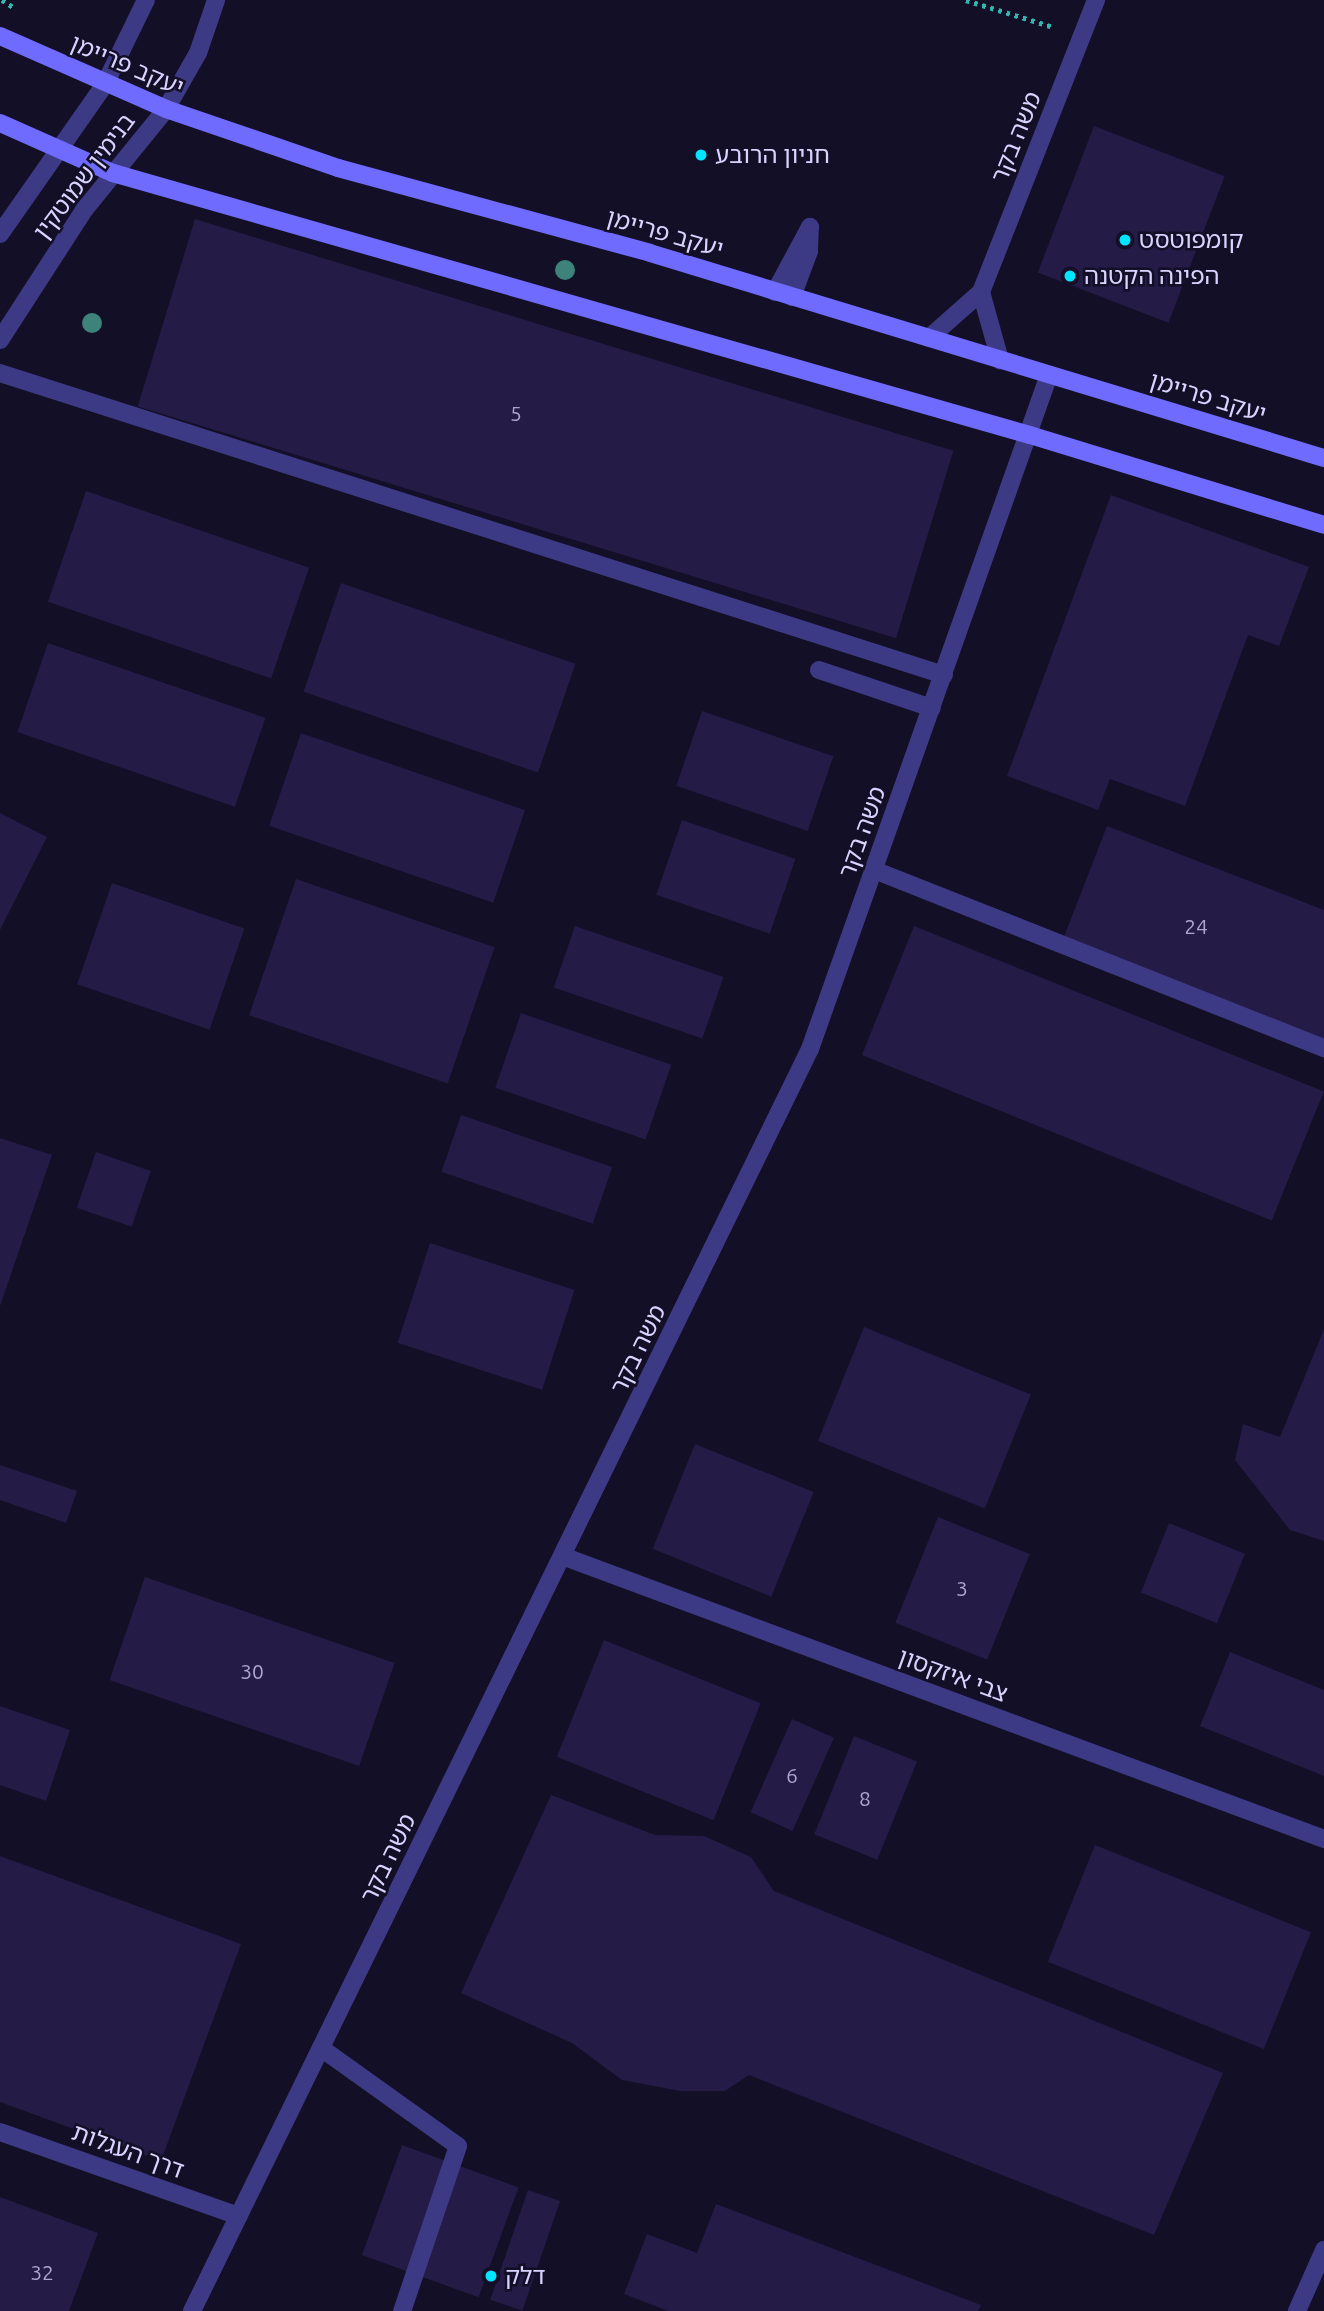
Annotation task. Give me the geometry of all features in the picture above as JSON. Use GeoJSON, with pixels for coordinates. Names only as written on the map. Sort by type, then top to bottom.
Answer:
{"type":"FeatureCollection","features":[{"type":"Feature","properties":{"kind":"main road","name":"יעקב פריימן"},"geometry":{"type":"LineString","coordinates":[[0,36],[166,109],[338,168],[783,295],[1324,458]]}},
{"type":"Feature","properties":{"kind":"main road"},"geometry":{"type":"LineString","coordinates":[[0,123],[113,173],[1030,435],[1324,525]]}},
{"type":"Feature","properties":{"kind":"street","name":"בנימין שמוטקין"},"geometry":{"type":"LineString","coordinates":[[0,234],[105,84],[146,0]]}},
{"type":"Feature","properties":{"kind":"street","name":"בנימין שמוטקין"},"geometry":{"type":"LineString","coordinates":[[0,340],[113,173],[166,109],[198,53],[216,0]]}},
{"type":"Feature","properties":{"kind":"street","name":"משה בקר"},"geometry":{"type":"LineString","coordinates":[[929,338],[981,292],[1093,8]]}},
{"type":"Feature","properties":{"kind":"street"},"geometry":{"type":"LineString","coordinates":[[981,292],[1000,360]]}},
{"type":"Feature","properties":{"kind":"street"},"geometry":{"type":"LineString","coordinates":[[0,373],[944,675]]}},
{"type":"Feature","properties":{"kind":"street","name":"משה בקר"},"geometry":{"type":"LineString","coordinates":[[192,2311],[565,1557],[810,1049],[1030,435],[1049,375]]}},
{"type":"Feature","properties":{"kind":"street"},"geometry":{"type":"LineString","coordinates":[[819,670],[932,708]]}},
{"type":"Feature","properties":{"kind":"street"},"geometry":{"type":"LineString","coordinates":[[874,870],[1324,1048]]}},
{"type":"Feature","properties":{"kind":"street","name":"צבי איזקסון"},"geometry":{"type":"LineString","coordinates":[[565,1557],[1324,1839]]}},
{"type":"Feature","properties":{"kind":"street"},"geometry":{"type":"LineString","coordinates":[[321,2048],[458,2146],[402,2311]]}},
{"type":"Feature","properties":{"kind":"street","name":"דרך העגלות"},"geometry":{"type":"LineString","coordinates":[[0,2132],[239,2217]]}},
{"type":"Feature","properties":{"kind":"street"},"geometry":{"type":"LineString","coordinates":[[1297,2311],[1324,2250]]}},
{"type":"Feature","properties":{"kind":"path"},"geometry":{"type":"LineString","coordinates":[[2,0],[21,11]]}},
{"type":"Feature","properties":{"kind":"path"},"geometry":{"type":"LineString","coordinates":[[966,0],[1057,28],[1066,6],[1093,8]]}},
{"type":"Feature","properties":{"kind":"building","name":"קומפוטסט"},"geometry":{"type":"Polygon","coordinates":[[[1094,126],[1225,176],[1168,323],[1038,273],[1094,126]]]}},
{"type":"Feature","properties":{"kind":"building"},"geometry":{"type":"Polygon","coordinates":[[[195,219],[953,451],[896,638],[138,406],[195,219]]]}},
{"type":"Feature","properties":{"kind":"building"},"geometry":{"type":"Polygon","coordinates":[[[86,491],[309,568],[271,678],[48,602],[86,491]]]}},
{"type":"Feature","properties":{"kind":"building"},"geometry":{"type":"Polygon","coordinates":[[[1111,495],[1309,567],[1279,646],[1248,635],[1185,806],[1110,779],[1098,810],[1007,776],[1111,495]]]}},
{"type":"Feature","properties":{"kind":"building"},"geometry":{"type":"Polygon","coordinates":[[[341,583],[575,664],[538,772],[304,692],[341,583]]]}},
{"type":"Feature","properties":{"kind":"building"},"geometry":{"type":"Polygon","coordinates":[[[48,643],[265,718],[235,807],[17,732],[48,643]]]}},
{"type":"Feature","properties":{"kind":"building"},"geometry":{"type":"Polygon","coordinates":[[[702,711],[833,756],[808,831],[676,786],[702,711]]]}},
{"type":"Feature","properties":{"kind":"building"},"geometry":{"type":"Polygon","coordinates":[[[301,733],[525,810],[493,903],[269,826],[301,733]]]}},
{"type":"Feature","properties":{"kind":"building"},"geometry":{"type":"Polygon","coordinates":[[[0,813],[47,837],[0,930],[0,813]]]}},
{"type":"Feature","properties":{"kind":"building"},"geometry":{"type":"Polygon","coordinates":[[[682,820],[795,859],[770,934],[656,895],[682,820]]]}},
{"type":"Feature","properties":{"kind":"building"},"geometry":{"type":"Polygon","coordinates":[[[1107,826],[1324,910],[1324,1043],[1062,942],[1107,826]]]}},
{"type":"Feature","properties":{"kind":"building"},"geometry":{"type":"Polygon","coordinates":[[[296,879],[495,947],[448,1084],[249,1015],[296,879]]]}},
{"type":"Feature","properties":{"kind":"building"},"geometry":{"type":"Polygon","coordinates":[[[112,883],[244,929],[210,1030],[77,984],[112,883]]]}},
{"type":"Feature","properties":{"kind":"building"},"geometry":{"type":"Polygon","coordinates":[[[575,926],[723,977],[702,1039],[554,987],[575,926]]]}},
{"type":"Feature","properties":{"kind":"building"},"geometry":{"type":"Polygon","coordinates":[[[914,926],[1324,1092],[1272,1220],[862,1055],[914,926]]]}},
{"type":"Feature","properties":{"kind":"building"},"geometry":{"type":"Polygon","coordinates":[[[521,1013],[671,1065],[646,1139],[495,1088],[521,1013]]]}},
{"type":"Feature","properties":{"kind":"building"},"geometry":{"type":"Polygon","coordinates":[[[461,1115],[612,1167],[593,1224],[441,1172],[461,1115]]]}},
{"type":"Feature","properties":{"kind":"building"},"geometry":{"type":"Polygon","coordinates":[[[0,1138],[52,1155],[0,1306],[0,1138]]]}},
{"type":"Feature","properties":{"kind":"building"},"geometry":{"type":"Polygon","coordinates":[[[96,1152],[151,1171],[132,1227],[77,1208],[96,1152]]]}},
{"type":"Feature","properties":{"kind":"building"},"geometry":{"type":"Polygon","coordinates":[[[430,1243],[575,1290],[542,1390],[398,1343],[430,1243]]]}},
{"type":"Feature","properties":{"kind":"building"},"geometry":{"type":"Polygon","coordinates":[[[864,1327],[1031,1394],[985,1508],[818,1441],[864,1327]]]}},
{"type":"Feature","properties":{"kind":"building"},"geometry":{"type":"Polygon","coordinates":[[[1324,1329],[1324,1541],[1290,1530],[1235,1460],[1243,1424],[1280,1437],[1324,1329]]]}},
{"type":"Feature","properties":{"kind":"building"},"geometry":{"type":"Polygon","coordinates":[[[695,1444],[814,1492],[771,1597],[653,1549],[695,1444]]]}},
{"type":"Feature","properties":{"kind":"building"},"geometry":{"type":"Polygon","coordinates":[[[0,1465],[77,1491],[66,1523],[0,1500],[0,1465]]]}},
{"type":"Feature","properties":{"kind":"building"},"geometry":{"type":"Polygon","coordinates":[[[938,1517],[1030,1554],[987,1660],[895,1623],[938,1517]]]}},
{"type":"Feature","properties":{"kind":"building"},"geometry":{"type":"Polygon","coordinates":[[[1169,1523],[1245,1554],[1217,1623],[1141,1593],[1169,1523]]]}},
{"type":"Feature","properties":{"kind":"building"},"geometry":{"type":"Polygon","coordinates":[[[145,1577],[395,1663],[359,1766],[110,1680],[145,1577]]]}},
{"type":"Feature","properties":{"kind":"building"},"geometry":{"type":"Polygon","coordinates":[[[604,1640],[761,1703],[713,1820],[557,1757],[604,1640]]]}},
{"type":"Feature","properties":{"kind":"building"},"geometry":{"type":"Polygon","coordinates":[[[1230,1652],[1324,1690],[1324,1776],[1200,1726],[1230,1652]]]}},
{"type":"Feature","properties":{"kind":"building"},"geometry":{"type":"Polygon","coordinates":[[[0,1706],[70,1730],[46,1801],[0,1785],[0,1706]]]}},
{"type":"Feature","properties":{"kind":"building"},"geometry":{"type":"Polygon","coordinates":[[[792,1719],[834,1738],[793,1831],[751,1812],[792,1719]]]}},
{"type":"Feature","properties":{"kind":"building"},"geometry":{"type":"Polygon","coordinates":[[[854,1736],[917,1761],[877,1860],[814,1834],[854,1736]]]}},
{"type":"Feature","properties":{"kind":"building"},"geometry":{"type":"Polygon","coordinates":[[[551,1795],[655,1835],[704,1836],[751,1857],[774,1891],[1223,2073],[1154,2235],[749,2075],[725,2091],[680,2091],[622,2080],[572,2043],[461,1993],[551,1795]]]}},
{"type":"Feature","properties":{"kind":"building"},"geometry":{"type":"Polygon","coordinates":[[[1095,1845],[1311,1932],[1264,2049],[1048,1962],[1095,1845]]]}},
{"type":"Feature","properties":{"kind":"building"},"geometry":{"type":"Polygon","coordinates":[[[0,1856],[241,1944],[161,2161],[0,2102],[0,1856]]]}},
{"type":"Feature","properties":{"kind":"building"},"geometry":{"type":"Polygon","coordinates":[[[402,2145],[519,2187],[479,2297],[362,2255],[402,2145]]]}},
{"type":"Feature","properties":{"kind":"building"},"geometry":{"type":"Polygon","coordinates":[[[528,2190],[560,2201],[522,2311],[490,2300],[528,2190]]]}},
{"type":"Feature","properties":{"kind":"building"},"geometry":{"type":"Polygon","coordinates":[[[0,2197],[98,2233],[69,2311],[0,2311],[0,2197]]]}},
{"type":"Feature","properties":{"kind":"building"},"geometry":{"type":"Polygon","coordinates":[[[716,2204],[981,2305],[978,2311],[668,2311],[624,2294],[647,2234],[697,2253],[716,2204]]]}},
{"type":"Feature","properties":{"kind":"place","name":"חניון הרובע"},"geometry":{"type":"Point","coordinates":[701,155]}},
{"type":"Feature","properties":{"kind":"place","name":"קומפוטסט"},"geometry":{"type":"Point","coordinates":[1125,240]}},
{"type":"Feature","properties":{"kind":"place","name":"הפינה הקטנה"},"geometry":{"type":"Point","coordinates":[1070,276]}},
{"type":"Feature","properties":{"kind":"place","name":"דלק"},"geometry":{"type":"Point","coordinates":[491,2276]}}]}
